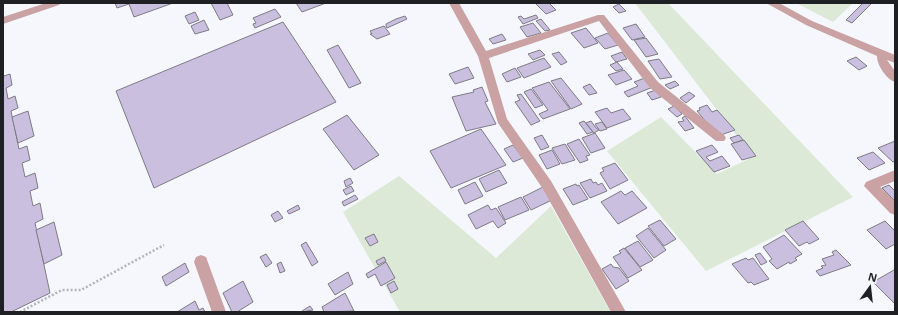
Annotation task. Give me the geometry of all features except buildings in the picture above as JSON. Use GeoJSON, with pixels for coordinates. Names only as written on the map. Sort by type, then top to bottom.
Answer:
{"type":"FeatureCollection","features":[{"type":"Feature","properties":{"kind":"street"},"geometry":{"type":"LineString","coordinates":[[3,21],[56,3]]}},
{"type":"Feature","properties":{"kind":"street"},"geometry":{"type":"LineString","coordinates":[[454,3],[483,56],[502,120],[546,185],[619,312]]}},
{"type":"Feature","properties":{"kind":"street"},"geometry":{"type":"LineString","coordinates":[[771,3],[809,23],[882,55],[895,59]]}},
{"type":"Feature","properties":{"kind":"street"},"geometry":{"type":"LineString","coordinates":[[483,56],[601,17],[654,85],[720,138]]}},
{"type":"Feature","properties":{"kind":"street"},"geometry":{"type":"LineString","coordinates":[[882,55],[882,62],[895,78]]}},
{"type":"Feature","properties":{"kind":"street"},"geometry":{"type":"LineString","coordinates":[[895,175],[870,186],[895,209]]}},
{"type":"Feature","properties":{"kind":"street"},"geometry":{"type":"LineString","coordinates":[[201,262],[219,312]]}},
{"type":"Feature","properties":{"kind":"path"},"geometry":{"type":"LineString","coordinates":[[20,312],[62,290],[81,290],[164,245]]}},
{"type":"Feature","properties":{"kind":"green space"},"geometry":{"type":"Polygon","coordinates":[[[635,3],[668,3],[853,197],[706,271],[607,151],[661,117],[717,174],[753,157],[635,3]]]}},
{"type":"Feature","properties":{"kind":"green space"},"geometry":{"type":"Polygon","coordinates":[[[796,3],[853,3],[833,22],[796,3]]]}},
{"type":"Feature","properties":{"kind":"green space"},"geometry":{"type":"Polygon","coordinates":[[[399,176],[496,258],[551,206],[610,311],[400,312],[343,212],[399,176]]]}}]}
